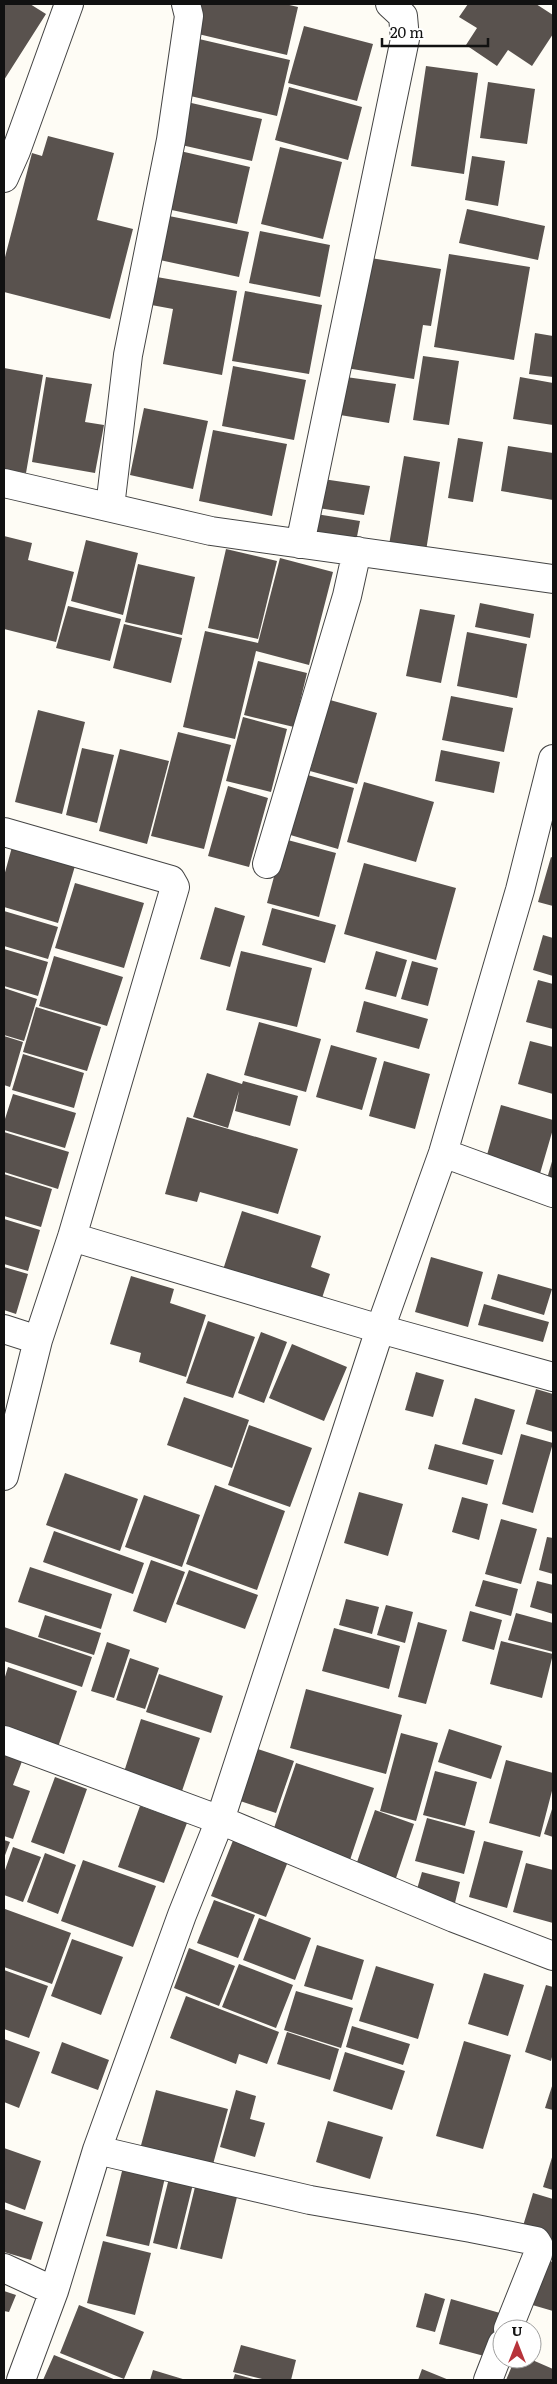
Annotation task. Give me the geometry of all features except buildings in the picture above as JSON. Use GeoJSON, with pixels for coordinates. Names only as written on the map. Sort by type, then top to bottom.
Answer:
{"type":"FeatureCollection","features":[{"type":"Feature","properties":{"kind":"street"},"geometry":{"type":"LineString","coordinates":[[4,178],[16,151],[68,4]]}},
{"type":"Feature","properties":{"kind":"street"},"geometry":{"type":"LineString","coordinates":[[110,507],[128,355],[172,130],[189,16],[186,4]]}},
{"type":"Feature","properties":{"kind":"street"},"geometry":{"type":"LineString","coordinates":[[300,544],[405,39],[403,16],[390,4]]}},
{"type":"Feature","properties":{"kind":"street"},"geometry":{"type":"LineString","coordinates":[[4,483],[211,531],[553,579]]}},
{"type":"Feature","properties":{"kind":"street"},"geometry":{"type":"LineString","coordinates":[[266,864],[341,615],[357,551]]}},
{"type":"Feature","properties":{"kind":"street"},"geometry":{"type":"LineString","coordinates":[[21,2380],[54,2291],[97,2150],[182,1915],[220,1820],[380,1329],[443,1153],[520,890],[553,759]]}},
{"type":"Feature","properties":{"kind":"street"},"geometry":{"type":"LineString","coordinates":[[4,1476],[38,1340],[72,1237],[175,887],[171,880],[5,836]]}},
{"type":"Feature","properties":{"kind":"street"},"geometry":{"type":"LineString","coordinates":[[443,1153],[553,1193]]}},
{"type":"Feature","properties":{"kind":"street"},"geometry":{"type":"LineString","coordinates":[[72,1237],[380,1329],[553,1377]]}},
{"type":"Feature","properties":{"kind":"street"},"geometry":{"type":"LineString","coordinates":[[4,1330],[38,1340]]}},
{"type":"Feature","properties":{"kind":"street"},"geometry":{"type":"LineString","coordinates":[[4,1740],[220,1820],[454,1918],[553,1956]]}},
{"type":"Feature","properties":{"kind":"street"},"geometry":{"type":"LineString","coordinates":[[97,2150],[310,2200],[471,2228],[536,2242],[539,2246],[538,2254],[512,2319]]}},
{"type":"Feature","properties":{"kind":"street"},"geometry":{"type":"LineString","coordinates":[[4,2268],[54,2291]]}}]}
